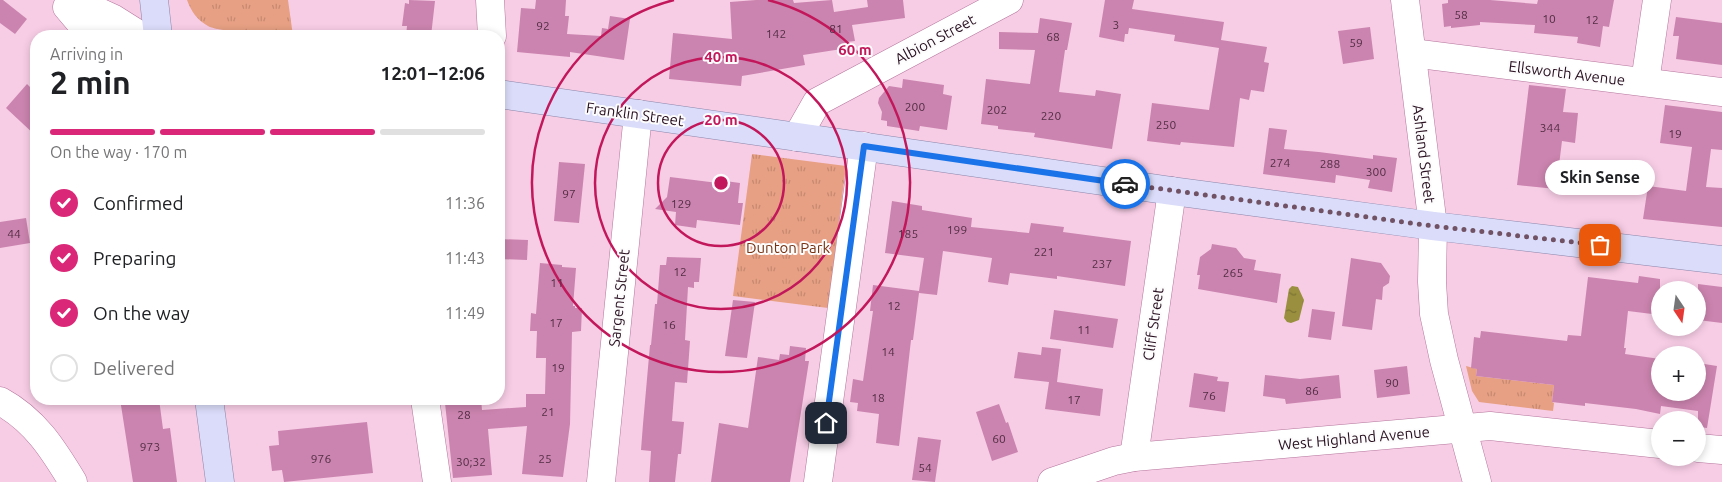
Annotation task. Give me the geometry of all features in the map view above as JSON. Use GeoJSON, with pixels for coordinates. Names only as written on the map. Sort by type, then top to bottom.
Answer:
{"type":"FeatureCollection","features":[{"type":"Feature","properties":{"kind":"main road"},"geometry":{"type":"LineString","coordinates":[[154,0],[157,30]]}},
{"type":"Feature","properties":{"kind":"main road","name":"Franklin Street"},"geometry":{"type":"LineString","coordinates":[[505,95],[1172,191],[1433,226],[1722,260]]}},
{"type":"Feature","properties":{"kind":"main road"},"geometry":{"type":"LineString","coordinates":[[210,405],[220,482]]}},
{"type":"Feature","properties":{"kind":"street"},"geometry":{"type":"LineString","coordinates":[[61,0],[78,20],[94,30]]}},
{"type":"Feature","properties":{"kind":"street"},"geometry":{"type":"LineString","coordinates":[[73,0],[114,19],[131,30]]}},
{"type":"Feature","properties":{"kind":"street"},"geometry":{"type":"LineString","coordinates":[[490,0],[492,30]]}},
{"type":"Feature","properties":{"kind":"street","name":"Albion Street"},"geometry":{"type":"LineString","coordinates":[[798,137],[817,102],[1009,0]]}},
{"type":"Feature","properties":{"kind":"street","name":"Ashland Street"},"geometry":{"type":"LineString","coordinates":[[1405,0],[1433,226],[1432,282],[1434,314],[1444,360],[1477,482]]}},
{"type":"Feature","properties":{"kind":"street"},"geometry":{"type":"LineString","coordinates":[[1645,82],[1657,0]]}},
{"type":"Feature","properties":{"kind":"street","name":"Ellsworth Avenue"},"geometry":{"type":"LineString","coordinates":[[1412,53],[1722,92]]}},
{"type":"Feature","properties":{"kind":"street","name":"Sargent Street"},"geometry":{"type":"LineString","coordinates":[[601,482],[638,114]]}},
{"type":"Feature","properties":{"kind":"street"},"geometry":{"type":"LineString","coordinates":[[818,482],[864,146]]}},
{"type":"Feature","properties":{"kind":"street","name":"Cliff Street"},"geometry":{"type":"LineString","coordinates":[[1134,457],[1172,191]]}},
{"type":"Feature","properties":{"kind":"street"},"geometry":{"type":"LineString","coordinates":[[0,401],[22,415],[39,431],[47,440],[73,482]]}},
{"type":"Feature","properties":{"kind":"street"},"geometry":{"type":"LineString","coordinates":[[426,405],[438,482]]}},
{"type":"Feature","properties":{"kind":"street","name":"West Highland Avenue"},"geometry":{"type":"LineString","coordinates":[[1052,482],[1114,461],[1134,457],[1462,428],[1496,426],[1651,443]]}},
{"type":"Feature","properties":{"kind":"street"},"geometry":{"type":"LineString","coordinates":[[1706,449],[1722,450]]}},
{"type":"Feature","properties":{"kind":"green space"},"geometry":{"type":"Polygon","coordinates":[[[187,0],[288,0],[292,30],[224,30],[204,24],[187,0]]]}},
{"type":"Feature","properties":{"kind":"green space","name":"Dunton Park"},"geometry":{"type":"Polygon","coordinates":[[[752,154],[846,166],[828,308],[733,296],[752,154]]]}},
{"type":"Feature","properties":{"kind":"green space"},"geometry":{"type":"Polygon","coordinates":[[[1466,366],[1477,369],[1476,376],[1554,385],[1553,411],[1479,402],[1472,391],[1466,366]]]}},
{"type":"Feature","properties":{"kind":"water"},"geometry":{"type":"Polygon","coordinates":[[[1292,286],[1298,287],[1304,300],[1299,320],[1291,323],[1287,322],[1284,318],[1289,289],[1292,286]]]}},
{"type":"Feature","properties":{"kind":"building"},"geometry":{"type":"Polygon","coordinates":[[[0,0],[3,0],[27,19],[15,34],[0,23],[0,0]]]}},
{"type":"Feature","properties":{"kind":"building"},"geometry":{"type":"Polygon","coordinates":[[[409,0],[435,1],[432,30],[407,30],[407,26],[402,26],[405,3],[409,4],[409,0]]]}},
{"type":"Feature","properties":{"kind":"building"},"geometry":{"type":"Polygon","coordinates":[[[536,0],[566,0],[565,16],[569,16],[567,34],[601,36],[602,28],[608,29],[610,16],[630,19],[624,60],[570,52],[570,57],[517,52],[521,8],[535,9],[536,0]]]}},
{"type":"Feature","properties":{"kind":"building"},"geometry":{"type":"Polygon","coordinates":[[[793,0],[794,3],[832,0],[834,12],[868,7],[867,0],[903,0],[905,18],[852,25],[855,41],[847,42],[848,48],[803,55],[805,65],[742,76],[741,86],[669,79],[673,33],[732,39],[730,2],[793,0]]]}},
{"type":"Feature","properties":{"kind":"building"},"geometry":{"type":"Polygon","coordinates":[[[1105,0],[1134,0],[1132,9],[1224,22],[1221,40],[1267,47],[1264,62],[1269,63],[1264,92],[1251,90],[1249,100],[1240,98],[1234,147],[1181,142],[1180,145],[1147,141],[1152,103],[1209,110],[1219,48],[1174,41],[1175,35],[1129,28],[1128,34],[1125,34],[1124,42],[1099,37],[1105,0]]]}},
{"type":"Feature","properties":{"kind":"building"},"geometry":{"type":"Polygon","coordinates":[[[1448,0],[1490,0],[1537,4],[1538,0],[1614,0],[1609,27],[1603,26],[1600,47],[1577,43],[1578,37],[1534,33],[1535,25],[1480,22],[1480,25],[1444,27],[1442,4],[1448,3],[1448,0]]]}},
{"type":"Feature","properties":{"kind":"building"},"geometry":{"type":"Polygon","coordinates":[[[1676,17],[1722,23],[1722,65],[1676,59],[1679,36],[1673,36],[1676,17]]]}},
{"type":"Feature","properties":{"kind":"building"},"geometry":{"type":"Polygon","coordinates":[[[1040,18],[1072,23],[1067,50],[1065,50],[1059,92],[1095,96],[1096,90],[1121,94],[1112,149],[1034,137],[1035,133],[998,129],[998,126],[981,124],[986,79],[1030,84],[1035,50],[999,49],[999,32],[1038,33],[1040,18]]]}},
{"type":"Feature","properties":{"kind":"building"},"geometry":{"type":"Polygon","coordinates":[[[1370,27],[1374,59],[1343,64],[1338,31],[1370,27]]]}},
{"type":"Feature","properties":{"kind":"building"},"geometry":{"type":"Polygon","coordinates":[[[903,79],[944,85],[943,94],[952,96],[947,130],[920,126],[919,131],[887,126],[887,121],[881,120],[882,112],[878,103],[879,98],[889,86],[902,88],[903,79]]]}},
{"type":"Feature","properties":{"kind":"building"},"geometry":{"type":"Polygon","coordinates":[[[27,84],[30,87],[30,130],[6,108],[27,84]]]}},
{"type":"Feature","properties":{"kind":"building"},"geometry":{"type":"Polygon","coordinates":[[[1529,85],[1566,89],[1563,112],[1578,113],[1575,143],[1562,141],[1556,189],[1517,185],[1529,85]]]}},
{"type":"Feature","properties":{"kind":"building"},"geometry":{"type":"Polygon","coordinates":[[[1665,105],[1722,112],[1722,150],[1711,149],[1706,187],[1722,188],[1722,227],[1643,219],[1648,186],[1686,191],[1692,147],[1660,143],[1665,105]]]}},
{"type":"Feature","properties":{"kind":"building"},"geometry":{"type":"Polygon","coordinates":[[[1269,128],[1287,130],[1284,149],[1373,159],[1373,155],[1397,158],[1392,192],[1368,188],[1370,180],[1336,175],[1335,183],[1263,174],[1269,128]]]}},
{"type":"Feature","properties":{"kind":"building"},"geometry":{"type":"Polygon","coordinates":[[[559,162],[585,164],[579,223],[554,221],[559,162]]]}},
{"type":"Feature","properties":{"kind":"building"},"geometry":{"type":"Polygon","coordinates":[[[670,177],[718,183],[718,180],[740,183],[738,203],[743,203],[740,225],[697,220],[696,228],[675,225],[676,212],[655,209],[667,197],[670,177]]]}},
{"type":"Feature","properties":{"kind":"building"},"geometry":{"type":"Polygon","coordinates":[[[892,201],[922,206],[922,210],[972,218],[971,227],[1029,233],[1031,223],[1064,227],[1063,232],[1131,241],[1125,286],[1057,276],[1057,279],[1010,273],[1008,285],[988,282],[992,258],[943,251],[937,295],[919,293],[913,340],[911,340],[899,446],[876,443],[879,414],[857,411],[858,403],[850,402],[853,379],[863,381],[873,311],[870,311],[873,285],[919,291],[924,258],[885,253],[892,201]]]}},
{"type":"Feature","properties":{"kind":"building"},"geometry":{"type":"Polygon","coordinates":[[[26,218],[30,243],[0,248],[0,222],[26,218]]]}},
{"type":"Feature","properties":{"kind":"building"},"geometry":{"type":"Polygon","coordinates":[[[505,239],[528,240],[527,260],[505,259],[505,239]]]}},
{"type":"Feature","properties":{"kind":"building"},"geometry":{"type":"Polygon","coordinates":[[[1212,244],[1236,248],[1244,258],[1256,260],[1254,270],[1281,274],[1277,303],[1198,289],[1200,275],[1197,275],[1200,257],[1211,249],[1212,244]]]}},
{"type":"Feature","properties":{"kind":"building"},"geometry":{"type":"Polygon","coordinates":[[[667,257],[701,258],[699,282],[694,282],[694,288],[688,287],[685,340],[690,341],[687,383],[675,382],[672,421],[684,422],[681,454],[678,454],[675,482],[649,482],[651,451],[641,450],[643,424],[660,265],[666,265],[667,257]]]}},
{"type":"Feature","properties":{"kind":"building"},"geometry":{"type":"Polygon","coordinates":[[[1351,258],[1381,263],[1390,276],[1389,283],[1383,287],[1382,300],[1376,299],[1372,330],[1342,326],[1351,258]]]}},
{"type":"Feature","properties":{"kind":"building"},"geometry":{"type":"Polygon","coordinates":[[[540,263],[576,268],[573,306],[575,308],[582,308],[581,331],[572,332],[570,424],[563,477],[522,474],[527,426],[488,429],[492,475],[453,478],[445,405],[482,405],[482,410],[526,407],[526,394],[545,394],[546,358],[536,358],[537,331],[530,331],[531,313],[536,314],[540,263]]]}},
{"type":"Feature","properties":{"kind":"building"},"geometry":{"type":"Polygon","coordinates":[[[1639,276],[1660,279],[1660,281],[1651,281],[1651,314],[1628,311],[1625,354],[1651,358],[1651,401],[1706,401],[1706,364],[1717,366],[1707,428],[1706,411],[1661,406],[1660,411],[1651,412],[1585,403],[1585,406],[1552,402],[1554,385],[1476,376],[1477,369],[1471,368],[1474,337],[1480,338],[1481,331],[1567,341],[1568,335],[1581,336],[1588,277],[1638,283],[1639,276]]]}},
{"type":"Feature","properties":{"kind":"building"},"geometry":{"type":"Polygon","coordinates":[[[1706,285],[1722,287],[1722,323],[1706,321],[1706,285]]]}},
{"type":"Feature","properties":{"kind":"building"},"geometry":{"type":"Polygon","coordinates":[[[733,300],[755,302],[747,358],[725,356],[733,300]]]}},
{"type":"Feature","properties":{"kind":"building"},"geometry":{"type":"Polygon","coordinates":[[[1312,309],[1335,312],[1331,340],[1308,337],[1312,309]]]}},
{"type":"Feature","properties":{"kind":"building"},"geometry":{"type":"Polygon","coordinates":[[[1054,310],[1118,319],[1113,348],[1050,339],[1054,310]]]}},
{"type":"Feature","properties":{"kind":"building"},"geometry":{"type":"Polygon","coordinates":[[[790,346],[806,348],[805,361],[809,361],[790,482],[711,482],[719,423],[748,428],[758,357],[779,360],[780,354],[789,355],[790,346]]]}},
{"type":"Feature","properties":{"kind":"building"},"geometry":{"type":"Polygon","coordinates":[[[1042,347],[1061,349],[1057,382],[1103,389],[1100,416],[1045,409],[1049,382],[1014,378],[1018,352],[1041,355],[1042,347]]]}},
{"type":"Feature","properties":{"kind":"building"},"geometry":{"type":"Polygon","coordinates":[[[1407,366],[1410,394],[1377,398],[1374,370],[1407,366]]]}},
{"type":"Feature","properties":{"kind":"building"},"geometry":{"type":"Polygon","coordinates":[[[1194,373],[1218,377],[1217,381],[1229,382],[1225,412],[1189,407],[1194,373]]]}},
{"type":"Feature","properties":{"kind":"building"},"geometry":{"type":"Polygon","coordinates":[[[1265,375],[1300,379],[1339,375],[1341,398],[1286,404],[1285,399],[1263,396],[1265,375]]]}},
{"type":"Feature","properties":{"kind":"building"},"geometry":{"type":"Polygon","coordinates":[[[999,404],[1006,423],[1008,422],[1018,452],[992,461],[976,412],[999,404]]]}},
{"type":"Feature","properties":{"kind":"building"},"geometry":{"type":"Polygon","coordinates":[[[121,405],[160,405],[163,429],[170,428],[177,482],[133,482],[121,405]]]}},
{"type":"Feature","properties":{"kind":"building"},"geometry":{"type":"Polygon","coordinates":[[[367,422],[373,473],[284,482],[282,470],[272,471],[269,446],[279,445],[278,431],[367,422]]]}},
{"type":"Feature","properties":{"kind":"building"},"geometry":{"type":"Polygon","coordinates":[[[918,437],[941,440],[935,482],[912,480],[918,437]]]}},
{"type":"Feature","properties":{"kind":"way so far"},"geometry":{"type":"LineString","coordinates":[[1125,184],[1433,226],[1600,245]]}},
{"type":"Feature","properties":{"kind":"place","name":"Skin Sense"},"geometry":{"type":"Point","coordinates":[1600,245]}},
{"type":"Feature","properties":{"kind":"route"},"geometry":{"type":"LineString","coordinates":[[826,423],[864,146],[1125,184]]}}]}
